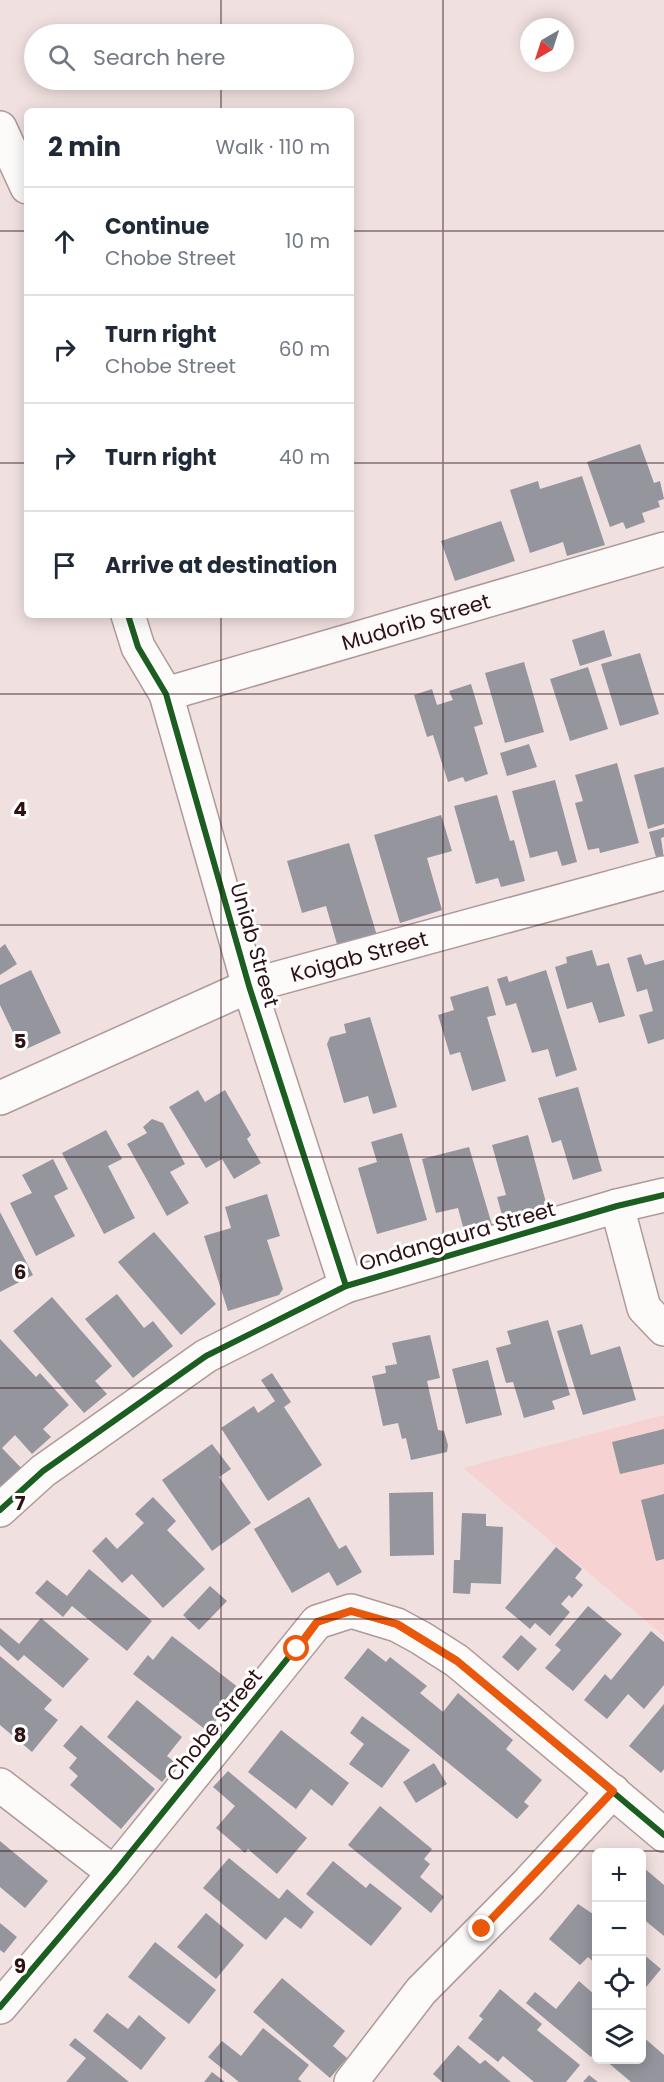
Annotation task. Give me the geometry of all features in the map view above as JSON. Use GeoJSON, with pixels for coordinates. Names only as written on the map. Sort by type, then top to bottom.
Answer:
{"type":"FeatureCollection","features":[{"type":"Feature","properties":{"kind":"street"},"geometry":{"type":"LineString","coordinates":[[0,128],[24,181]]}},
{"type":"Feature","properties":{"kind":"street","name":"Mudorib Street"},"geometry":{"type":"LineString","coordinates":[[166,694],[664,549]]}},
{"type":"Feature","properties":{"kind":"street","name":"Uniab Street"},"geometry":{"type":"LineString","coordinates":[[129,618],[138,647],[166,694],[249,986],[346,1286]]}},
{"type":"Feature","properties":{"kind":"street","name":"Koigab Street"},"geometry":{"type":"LineString","coordinates":[[0,1098],[249,986],[664,873]]}},
{"type":"Feature","properties":{"kind":"street","name":"Ondangaura Street"},"geometry":{"type":"LineString","coordinates":[[0,1510],[44,1471],[206,1356],[346,1286],[617,1206],[664,1195]]}},
{"type":"Feature","properties":{"kind":"street"},"geometry":{"type":"LineString","coordinates":[[617,1206],[644,1308],[664,1329]]}},
{"type":"Feature","properties":{"kind":"street","name":"Chobe Street"},"geometry":{"type":"LineString","coordinates":[[0,2007],[114,1873],[317,1622],[351,1611],[397,1624],[457,1661],[664,1834]]}},
{"type":"Feature","properties":{"kind":"street"},"geometry":{"type":"LineString","coordinates":[[0,1785],[114,1873]]}},
{"type":"Feature","properties":{"kind":"street"},"geometry":{"type":"LineString","coordinates":[[351,2082],[421,1991],[527,1884],[613,1791]]}},
{"type":"Feature","properties":{"kind":"shaded area"},"geometry":{"type":"Polygon","coordinates":[[[664,1415],[664,1636],[463,1468],[664,1415]]]}},
{"type":"Feature","properties":{"kind":"building"},"geometry":{"type":"Polygon","coordinates":[[[640,444],[654,483],[660,481],[664,499],[658,501],[660,507],[642,513],[645,522],[626,529],[623,522],[610,527],[587,462],[640,444]]]}},
{"type":"Feature","properties":{"kind":"building"},"geometry":{"type":"Polygon","coordinates":[[[582,476],[605,545],[567,556],[563,542],[530,553],[510,490],[538,481],[540,489],[582,476]]]}},
{"type":"Feature","properties":{"kind":"building"},"geometry":{"type":"Polygon","coordinates":[[[501,521],[515,561],[455,581],[441,541],[501,521]]]}},
{"type":"Feature","properties":{"kind":"building"},"geometry":{"type":"Polygon","coordinates":[[[604,630],[612,656],[580,666],[572,640],[604,630]]]}},
{"type":"Feature","properties":{"kind":"building"},"geometry":{"type":"Polygon","coordinates":[[[640,653],[659,714],[620,726],[601,664],[640,653]]]}},
{"type":"Feature","properties":{"kind":"building"},"geometry":{"type":"Polygon","coordinates":[[[524,662],[544,732],[505,743],[485,673],[524,662]]]}},
{"type":"Feature","properties":{"kind":"building"},"geometry":{"type":"Polygon","coordinates":[[[588,667],[608,729],[570,741],[550,679],[588,667]]]}},
{"type":"Feature","properties":{"kind":"building"},"geometry":{"type":"Polygon","coordinates":[[[471,684],[483,724],[474,727],[488,774],[465,782],[463,777],[448,782],[433,735],[427,737],[414,695],[432,689],[437,705],[453,700],[449,691],[471,684]]]}},
{"type":"Feature","properties":{"kind":"building"},"geometry":{"type":"Polygon","coordinates":[[[529,744],[537,767],[507,776],[500,753],[529,744]]]}},
{"type":"Feature","properties":{"kind":"building"},"geometry":{"type":"Polygon","coordinates":[[[617,763],[639,843],[600,853],[599,848],[588,850],[575,803],[583,801],[575,775],[617,763]]]}},
{"type":"Feature","properties":{"kind":"building"},"geometry":{"type":"Polygon","coordinates":[[[664,767],[664,824],[648,829],[634,775],[664,767]]]}},
{"type":"Feature","properties":{"kind":"building"},"geometry":{"type":"Polygon","coordinates":[[[555,780],[577,862],[562,866],[557,851],[530,858],[512,791],[555,780]]]}},
{"type":"Feature","properties":{"kind":"building"},"geometry":{"type":"Polygon","coordinates":[[[497,795],[510,841],[514,840],[525,881],[501,887],[498,878],[476,884],[454,806],[497,795]]]}},
{"type":"Feature","properties":{"kind":"building"},"geometry":{"type":"Polygon","coordinates":[[[441,815],[452,851],[427,858],[442,910],[400,923],[374,835],[441,815]]]}},
{"type":"Feature","properties":{"kind":"building"},"geometry":{"type":"Polygon","coordinates":[[[664,828],[664,837],[661,838],[664,859],[657,861],[649,832],[664,828]]]}},
{"type":"Feature","properties":{"kind":"building"},"geometry":{"type":"Polygon","coordinates":[[[349,843],[378,939],[339,951],[326,906],[302,913],[287,861],[349,843]]]}},
{"type":"Feature","properties":{"kind":"building"},"geometry":{"type":"Polygon","coordinates":[[[5,944],[17,964],[0,975],[0,948],[5,944]]]}},
{"type":"Feature","properties":{"kind":"building"},"geometry":{"type":"Polygon","coordinates":[[[592,950],[597,966],[609,963],[625,1016],[599,1023],[592,1002],[567,1009],[555,967],[567,963],[566,957],[592,950]]]}},
{"type":"Feature","properties":{"kind":"building"},"geometry":{"type":"Polygon","coordinates":[[[641,954],[645,965],[664,960],[664,1039],[648,1044],[639,1015],[653,1011],[647,989],[637,992],[627,958],[641,954]]]}},
{"type":"Feature","properties":{"kind":"building"},"geometry":{"type":"Polygon","coordinates":[[[31,970],[61,1033],[22,1051],[0,1005],[0,985],[31,970]]]}},
{"type":"Feature","properties":{"kind":"building"},"geometry":{"type":"Polygon","coordinates":[[[546,970],[577,1070],[556,1077],[548,1049],[532,1053],[516,1003],[506,1006],[497,979],[507,976],[509,982],[546,970]]]}},
{"type":"Feature","properties":{"kind":"building"},"geometry":{"type":"Polygon","coordinates":[[[488,986],[496,1015],[487,1017],[506,1081],[472,1091],[460,1052],[450,1055],[438,1015],[454,1010],[450,997],[488,986]]]}},
{"type":"Feature","properties":{"kind":"building"},"geometry":{"type":"Polygon","coordinates":[[[370,1017],[397,1107],[373,1114],[368,1096],[344,1103],[327,1044],[330,1037],[346,1033],[344,1024],[370,1017]]]}},
{"type":"Feature","properties":{"kind":"building"},"geometry":{"type":"Polygon","coordinates":[[[578,1087],[602,1171],[573,1180],[561,1140],[552,1143],[538,1098],[578,1087]]]}},
{"type":"Feature","properties":{"kind":"building"},"geometry":{"type":"Polygon","coordinates":[[[198,1090],[205,1102],[225,1090],[251,1135],[247,1139],[261,1163],[234,1179],[222,1159],[206,1168],[169,1107],[198,1090]]]}},
{"type":"Feature","properties":{"kind":"building"},"geometry":{"type":"Polygon","coordinates":[[[152,1119],[163,1123],[185,1164],[170,1172],[189,1203],[167,1216],[127,1144],[147,1133],[143,1127],[152,1119]]]}},
{"type":"Feature","properties":{"kind":"building"},"geometry":{"type":"Polygon","coordinates":[[[106,1130],[122,1159],[108,1166],[135,1218],[104,1234],[62,1153],[106,1130]]]}},
{"type":"Feature","properties":{"kind":"building"},"geometry":{"type":"Polygon","coordinates":[[[402,1133],[427,1220],[377,1234],[358,1168],[377,1162],[371,1142],[402,1133]]]}},
{"type":"Feature","properties":{"kind":"building"},"geometry":{"type":"Polygon","coordinates":[[[528,1135],[549,1214],[505,1226],[497,1197],[506,1195],[492,1145],[528,1135]]]}},
{"type":"Feature","properties":{"kind":"building"},"geometry":{"type":"Polygon","coordinates":[[[469,1147],[495,1235],[467,1242],[458,1208],[436,1213],[422,1159],[469,1147]]]}},
{"type":"Feature","properties":{"kind":"building"},"geometry":{"type":"Polygon","coordinates":[[[53,1159],[68,1189],[54,1196],[75,1236],[36,1256],[10,1203],[32,1193],[22,1175],[53,1159]]]}},
{"type":"Feature","properties":{"kind":"building"},"geometry":{"type":"Polygon","coordinates":[[[267,1194],[280,1236],[267,1240],[283,1289],[279,1295],[228,1311],[204,1236],[231,1228],[225,1207],[267,1194]]]}},
{"type":"Feature","properties":{"kind":"building"},"geometry":{"type":"Polygon","coordinates":[[[0,1212],[33,1275],[0,1292],[0,1212]]]}},
{"type":"Feature","properties":{"kind":"building"},"geometry":{"type":"Polygon","coordinates":[[[154,1232],[216,1304],[181,1335],[118,1262],[154,1232]]]}},
{"type":"Feature","properties":{"kind":"building"},"geometry":{"type":"Polygon","coordinates":[[[117,1294],[144,1328],[153,1321],[173,1346],[133,1378],[85,1319],[117,1294]]]}},
{"type":"Feature","properties":{"kind":"building"},"geometry":{"type":"Polygon","coordinates":[[[52,1297],[112,1366],[95,1381],[107,1394],[84,1413],[13,1331],[52,1297]]]}},
{"type":"Feature","properties":{"kind":"building"},"geometry":{"type":"Polygon","coordinates":[[[548,1320],[570,1395],[552,1401],[555,1409],[524,1418],[513,1382],[506,1383],[496,1348],[511,1344],[507,1331],[548,1320]]]}},
{"type":"Feature","properties":{"kind":"building"},"geometry":{"type":"Polygon","coordinates":[[[582,1324],[591,1355],[620,1346],[636,1400],[583,1415],[557,1331],[582,1324]]]}},
{"type":"Feature","properties":{"kind":"building"},"geometry":{"type":"Polygon","coordinates":[[[430,1335],[440,1378],[427,1381],[438,1430],[444,1431],[448,1445],[447,1452],[411,1460],[406,1438],[402,1439],[398,1423],[383,1426],[372,1376],[386,1373],[385,1366],[397,1364],[392,1343],[430,1335]]]}},
{"type":"Feature","properties":{"kind":"building"},"geometry":{"type":"Polygon","coordinates":[[[0,1339],[36,1377],[40,1373],[69,1405],[43,1429],[51,1437],[32,1454],[15,1435],[2,1448],[26,1473],[7,1492],[0,1485],[0,1339]]]}},
{"type":"Feature","properties":{"kind":"building"},"geometry":{"type":"Polygon","coordinates":[[[488,1360],[502,1415],[466,1424],[452,1369],[488,1360]]]}},
{"type":"Feature","properties":{"kind":"building"},"geometry":{"type":"Polygon","coordinates":[[[272,1373],[291,1402],[284,1407],[322,1465],[268,1501],[221,1428],[254,1406],[258,1413],[275,1401],[261,1380],[272,1373]]]}},
{"type":"Feature","properties":{"kind":"building"},"geometry":{"type":"Polygon","coordinates":[[[664,1429],[664,1464],[620,1474],[612,1442],[664,1429]]]}},
{"type":"Feature","properties":{"kind":"building"},"geometry":{"type":"Polygon","coordinates":[[[212,1444],[231,1469],[219,1477],[251,1523],[212,1551],[162,1480],[212,1444]]]}},
{"type":"Feature","properties":{"kind":"building"},"geometry":{"type":"Polygon","coordinates":[[[433,1492],[434,1555],[390,1556],[389,1493],[433,1492]]]}},
{"type":"Feature","properties":{"kind":"building"},"geometry":{"type":"Polygon","coordinates":[[[664,1494],[664,1559],[656,1561],[641,1500],[664,1494]]]}},
{"type":"Feature","properties":{"kind":"building"},"geometry":{"type":"Polygon","coordinates":[[[153,1497],[176,1521],[167,1530],[205,1569],[163,1608],[132,1574],[122,1583],[92,1551],[106,1537],[117,1549],[144,1523],[135,1514],[153,1497]]]}},
{"type":"Feature","properties":{"kind":"building"},"geometry":{"type":"Polygon","coordinates":[[[309,1497],[339,1549],[346,1545],[362,1572],[337,1586],[329,1572],[292,1593],[254,1529],[309,1497]]]}},
{"type":"Feature","properties":{"kind":"building"},"geometry":{"type":"Polygon","coordinates":[[[462,1513],[486,1514],[486,1526],[503,1527],[501,1584],[471,1583],[470,1594],[453,1593],[454,1560],[460,1560],[462,1513]]]}},
{"type":"Feature","properties":{"kind":"building"},"geometry":{"type":"Polygon","coordinates":[[[556,1547],[582,1569],[575,1578],[583,1585],[572,1598],[569,1595],[561,1604],[570,1612],[550,1636],[535,1623],[530,1629],[505,1608],[556,1547]]]}},
{"type":"Feature","properties":{"kind":"building"},"geometry":{"type":"Polygon","coordinates":[[[89,1569],[152,1621],[127,1651],[72,1606],[63,1617],[35,1593],[47,1580],[67,1596],[89,1569]]]}},
{"type":"Feature","properties":{"kind":"building"},"geometry":{"type":"Polygon","coordinates":[[[210,1586],[227,1601],[199,1630],[183,1615],[210,1586]]]}},
{"type":"Feature","properties":{"kind":"building"},"geometry":{"type":"Polygon","coordinates":[[[588,1606],[622,1634],[573,1691],[545,1668],[561,1650],[555,1645],[588,1606]]]}},
{"type":"Feature","properties":{"kind":"building"},"geometry":{"type":"Polygon","coordinates":[[[41,1618],[89,1659],[63,1688],[24,1655],[18,1661],[0,1645],[0,1628],[19,1644],[41,1618]]]}},
{"type":"Feature","properties":{"kind":"building"},"geometry":{"type":"Polygon","coordinates":[[[651,1631],[664,1642],[664,1685],[644,1709],[628,1694],[607,1719],[584,1700],[605,1674],[611,1680],[651,1631]]]}},
{"type":"Feature","properties":{"kind":"building"},"geometry":{"type":"Polygon","coordinates":[[[521,1635],[537,1649],[518,1671],[502,1657],[521,1635]]]}},
{"type":"Feature","properties":{"kind":"building"},"geometry":{"type":"Polygon","coordinates":[[[172,1636],[239,1688],[206,1730],[133,1674],[148,1655],[153,1660],[172,1636]]]}},
{"type":"Feature","properties":{"kind":"building"},"geometry":{"type":"Polygon","coordinates":[[[368,1648],[386,1662],[390,1657],[427,1686],[420,1693],[443,1712],[458,1693],[513,1740],[506,1749],[542,1780],[524,1802],[529,1806],[517,1819],[344,1678],[368,1648]]]}},
{"type":"Feature","properties":{"kind":"building"},"geometry":{"type":"Polygon","coordinates":[[[0,1656],[52,1700],[44,1709],[58,1720],[32,1752],[0,1725],[0,1656]]]}},
{"type":"Feature","properties":{"kind":"building"},"geometry":{"type":"Polygon","coordinates":[[[137,1700],[182,1737],[167,1756],[177,1764],[162,1782],[107,1737],[137,1700]]]}},
{"type":"Feature","properties":{"kind":"building"},"geometry":{"type":"Polygon","coordinates":[[[664,1704],[664,1769],[661,1773],[629,1746],[664,1704]]]}},
{"type":"Feature","properties":{"kind":"building"},"geometry":{"type":"Polygon","coordinates":[[[362,1716],[410,1750],[382,1788],[349,1764],[364,1744],[350,1733],[362,1716]]]}},
{"type":"Feature","properties":{"kind":"building"},"geometry":{"type":"Polygon","coordinates":[[[81,1725],[155,1789],[121,1829],[70,1785],[78,1776],[69,1768],[77,1758],[63,1746],[81,1725]]]}},
{"type":"Feature","properties":{"kind":"building"},"geometry":{"type":"Polygon","coordinates":[[[281,1730],[349,1783],[332,1806],[311,1789],[296,1809],[248,1772],[281,1730]]]}},
{"type":"Feature","properties":{"kind":"building"},"geometry":{"type":"Polygon","coordinates":[[[434,1763],[447,1784],[416,1803],[403,1782],[434,1763]]]}},
{"type":"Feature","properties":{"kind":"building"},"geometry":{"type":"Polygon","coordinates":[[[228,1771],[307,1838],[277,1874],[248,1849],[245,1853],[216,1828],[235,1806],[213,1787],[228,1771]]]}},
{"type":"Feature","properties":{"kind":"building"},"geometry":{"type":"Polygon","coordinates":[[[380,1806],[432,1849],[424,1859],[430,1864],[420,1877],[444,1897],[431,1913],[348,1845],[380,1806]]]}},
{"type":"Feature","properties":{"kind":"building"},"geometry":{"type":"Polygon","coordinates":[[[0,1841],[48,1881],[25,1908],[0,1887],[0,1841]]]}},
{"type":"Feature","properties":{"kind":"building"},"geometry":{"type":"Polygon","coordinates":[[[229,1858],[279,1899],[287,1889],[314,1912],[301,1929],[285,1917],[266,1940],[203,1888],[229,1858]]]}},
{"type":"Feature","properties":{"kind":"building"},"geometry":{"type":"Polygon","coordinates":[[[333,1861],[366,1888],[370,1883],[402,1908],[371,1946],[306,1894],[333,1861]]]}},
{"type":"Feature","properties":{"kind":"building"},"geometry":{"type":"Polygon","coordinates":[[[646,1870],[664,1885],[664,1936],[646,1921],[646,1870]]]}},
{"type":"Feature","properties":{"kind":"building"},"geometry":{"type":"Polygon","coordinates":[[[578,1904],[592,1913],[592,1960],[588,1957],[580,1965],[549,1939],[578,1904]]]}},
{"type":"Feature","properties":{"kind":"building"},"geometry":{"type":"Polygon","coordinates":[[[206,1913],[244,1945],[216,1979],[177,1947],[206,1913]]]}},
{"type":"Feature","properties":{"kind":"building"},"geometry":{"type":"Polygon","coordinates":[[[0,1923],[17,1937],[4,1953],[0,1950],[0,1923]]]}},
{"type":"Feature","properties":{"kind":"building"},"geometry":{"type":"Polygon","coordinates":[[[155,1942],[216,1990],[189,2024],[128,1977],[155,1942]]]}},
{"type":"Feature","properties":{"kind":"building"},"geometry":{"type":"Polygon","coordinates":[[[646,1956],[661,1969],[646,1987],[646,1956]]]}},
{"type":"Feature","properties":{"kind":"building"},"geometry":{"type":"Polygon","coordinates":[[[282,1978],[345,2031],[333,2046],[347,2058],[330,2078],[253,2012],[282,1978]]]}},
{"type":"Feature","properties":{"kind":"building"},"geometry":{"type":"Polygon","coordinates":[[[579,1981],[592,1992],[591,2057],[526,2003],[535,1992],[556,2009],[579,1981]]]}},
{"type":"Feature","properties":{"kind":"building"},"geometry":{"type":"Polygon","coordinates":[[[500,1989],[542,2024],[537,2030],[580,2065],[566,2082],[534,2082],[503,2056],[498,2062],[468,2038],[483,2019],[479,2016],[500,1989]]]}},
{"type":"Feature","properties":{"kind":"building"},"geometry":{"type":"Polygon","coordinates":[[[107,2013],[128,2029],[139,2015],[166,2038],[141,2070],[93,2031],[107,2013]]]}},
{"type":"Feature","properties":{"kind":"building"},"geometry":{"type":"Polygon","coordinates":[[[263,2028],[309,2065],[298,2079],[302,2082],[239,2082],[208,2057],[222,2041],[241,2056],[263,2028]]]}},
{"type":"Feature","properties":{"kind":"building"},"geometry":{"type":"Polygon","coordinates":[[[75,2038],[129,2082],[66,2082],[86,2058],[69,2045],[75,2038]]]}},
{"type":"Feature","properties":{"kind":"building"},"geometry":{"type":"Polygon","coordinates":[[[646,2039],[664,2055],[664,2082],[631,2082],[610,2064],[646,2064],[646,2039]]]}},
{"type":"Feature","properties":{"kind":"building"},"geometry":{"type":"Polygon","coordinates":[[[458,2045],[480,2064],[485,2060],[511,2082],[442,2082],[433,2074],[458,2045]]]}},
{"type":"Feature","properties":{"kind":"building"},"geometry":{"type":"Polygon","coordinates":[[[212,2072],[225,2082],[204,2082],[212,2072]]]}},
{"type":"Feature","properties":{"kind":"building"},"geometry":{"type":"Polygon","coordinates":[[[589,2075],[598,2082],[583,2082],[589,2075]]]}},
{"type":"Feature","properties":{"kind":"cycle path"},"geometry":{"type":"LineString","coordinates":[[129,618],[138,647],[166,694],[249,986],[346,1286]]}},
{"type":"Feature","properties":{"kind":"cycle path"},"geometry":{"type":"LineString","coordinates":[[0,1510],[43,1471],[206,1356],[346,1286],[617,1206],[664,1195]]}},
{"type":"Feature","properties":{"kind":"cycle path"},"geometry":{"type":"LineString","coordinates":[[0,2007],[114,1873],[317,1622],[351,1611],[397,1625],[457,1661],[664,1835]]}},
{"type":"Feature","properties":{"kind":"route"},"geometry":{"type":"LineString","coordinates":[[297,1649],[317,1622],[351,1611],[397,1624],[457,1661],[613,1791],[482,1929]]}}]}
